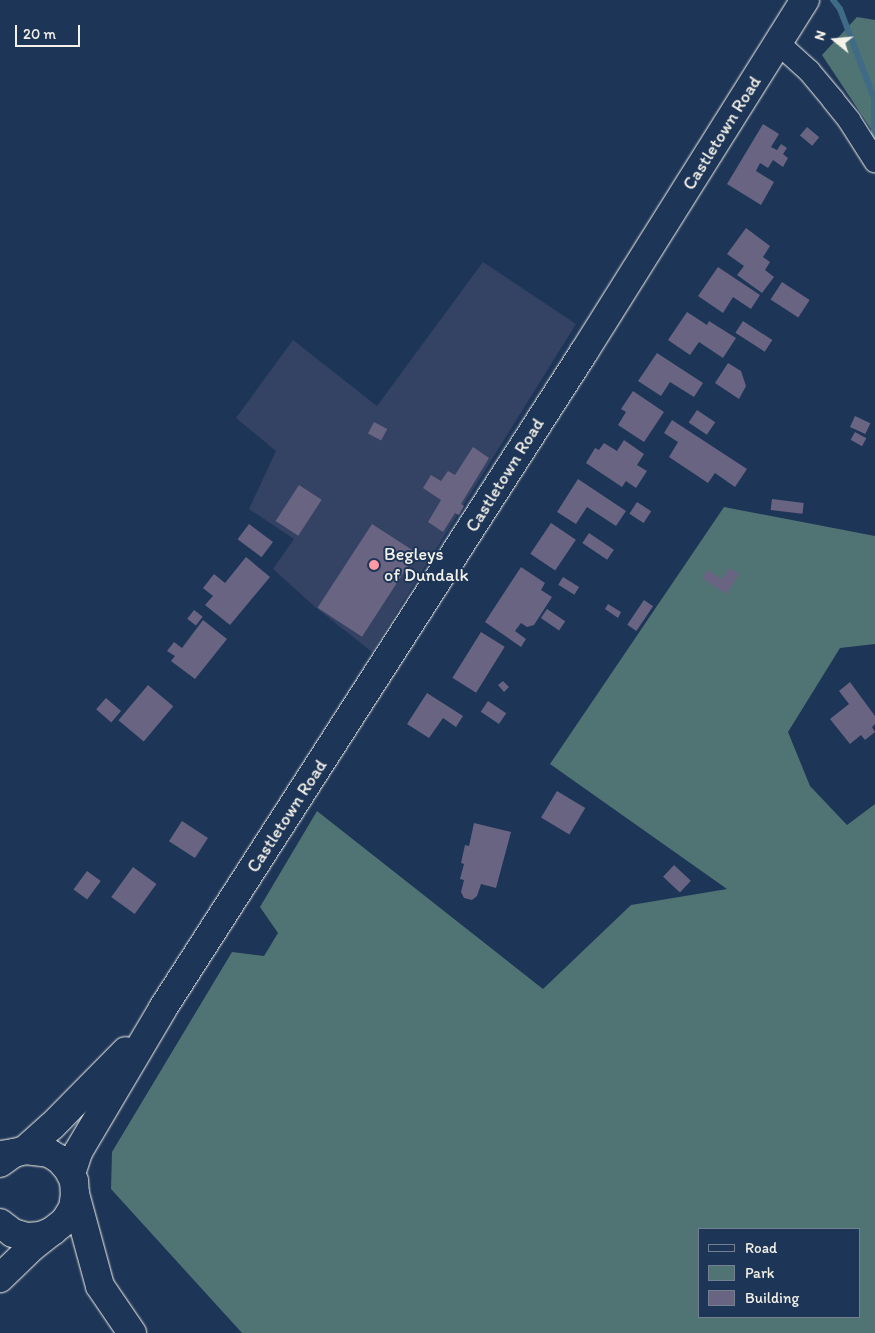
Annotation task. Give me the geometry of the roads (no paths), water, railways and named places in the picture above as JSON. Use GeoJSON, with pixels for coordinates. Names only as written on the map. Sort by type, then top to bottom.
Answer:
{"type":"FeatureCollection","features":[{"type":"Feature","properties":{"kind":"main road","name":"Castletown Road"},"geometry":{"type":"LineString","coordinates":[[0,1278],[32,1247],[65,1220],[72,1208],[73,1184],[78,1152],[153,1024],[500,483],[805,0]]}},
{"type":"Feature","properties":{"kind":"main road","name":"Castletown Road"},"geometry":{"type":"LineString","coordinates":[[10,1155],[52,1126],[153,1024]]}},
{"type":"Feature","properties":{"kind":"main road"},"geometry":{"type":"LineString","coordinates":[[10,1155],[49,1152],[59,1159],[73,1184],[100,1286],[132,1333]]}},
{"type":"Feature","properties":{"kind":"main road"},"geometry":{"type":"LineString","coordinates":[[0,1223],[13,1233],[27,1236],[42,1236],[55,1230]]}},
{"type":"Feature","properties":{"kind":"street"},"geometry":{"type":"LineString","coordinates":[[778,43],[808,71],[833,100],[849,120],[875,160]]}},
{"type":"Feature","properties":{"kind":"waterway"},"geometry":{"type":"LineString","coordinates":[[833,0],[840,9],[874,98],[874,145]]}},
{"type":"Feature","properties":{"kind":"place","name":"Begleys of Dundalk"},"geometry":{"type":"Point","coordinates":[374,565]}}]}
